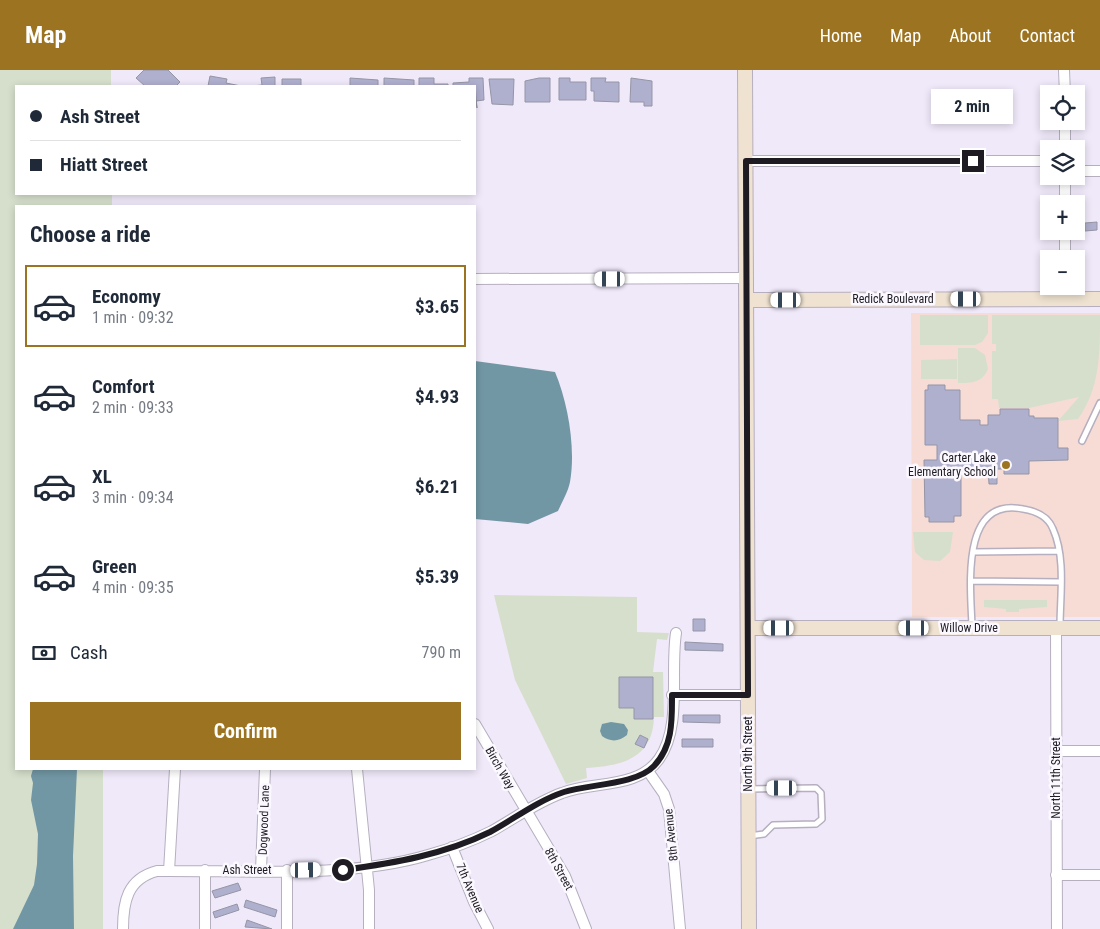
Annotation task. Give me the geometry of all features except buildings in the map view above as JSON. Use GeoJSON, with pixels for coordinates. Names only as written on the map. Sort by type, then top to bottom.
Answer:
{"type":"FeatureCollection","features":[{"type":"Feature","properties":{"kind":"street","name":"North 9th Street"},"geometry":{"type":"LineString","coordinates":[[745,70],[749,929]]}},
{"type":"Feature","properties":{"kind":"street"},"geometry":{"type":"LineString","coordinates":[[1064,70],[1064,85]]}},
{"type":"Feature","properties":{"kind":"street"},"geometry":{"type":"LineString","coordinates":[[746,161],[1040,161]]}},
{"type":"Feature","properties":{"kind":"street"},"geometry":{"type":"LineString","coordinates":[[1085,171],[1100,171]]}},
{"type":"Feature","properties":{"kind":"street"},"geometry":{"type":"LineString","coordinates":[[476,279],[746,278]]}},
{"type":"Feature","properties":{"kind":"street","name":"Redick Boulevard"},"geometry":{"type":"LineString","coordinates":[[746,300],[1040,294]]}},
{"type":"Feature","properties":{"kind":"street","name":"Redick Boulevard"},"geometry":{"type":"LineString","coordinates":[[1077,295],[1100,299]]}},
{"type":"Feature","properties":{"kind":"street","name":"Willow Drive"},"geometry":{"type":"LineString","coordinates":[[748,628],[1100,628]]}},
{"type":"Feature","properties":{"kind":"street","name":"North 11th Street"},"geometry":{"type":"LineString","coordinates":[[1057,929],[1056,751],[1058,628]]}},
{"type":"Feature","properties":{"kind":"street"},"geometry":{"type":"LineString","coordinates":[[648,771],[661,757],[670,736],[672,664],[676,633]]}},
{"type":"Feature","properties":{"kind":"street"},"geometry":{"type":"LineString","coordinates":[[672,695],[748,695]]}},
{"type":"Feature","properties":{"kind":"street","name":"Birch Way"},"geometry":{"type":"LineString","coordinates":[[476,726],[526,811]]}},
{"type":"Feature","properties":{"kind":"street"},"geometry":{"type":"LineString","coordinates":[[1056,751],[1100,751]]}},
{"type":"Feature","properties":{"kind":"street"},"geometry":{"type":"LineString","coordinates":[[169,871],[175,770]]}},
{"type":"Feature","properties":{"kind":"street","name":"Dogwood Lane"},"geometry":{"type":"LineString","coordinates":[[262,870],[265,770]]}},
{"type":"Feature","properties":{"kind":"street"},"geometry":{"type":"LineString","coordinates":[[357,770],[366,867],[368,929]]}},
{"type":"Feature","properties":{"kind":"street","name":"Ash Street"},"geometry":{"type":"LineString","coordinates":[[123,929],[125,899],[131,886],[149,873],[366,867],[400,862],[452,847],[491,831],[562,793],[585,786],[628,780],[648,771]]}},
{"type":"Feature","properties":{"kind":"street","name":"8th Avenue"},"geometry":{"type":"LineString","coordinates":[[648,771],[664,794],[669,809],[680,929]]}},
{"type":"Feature","properties":{"kind":"street","name":"8th Street"},"geometry":{"type":"LineString","coordinates":[[526,811],[573,893],[586,929]]}},
{"type":"Feature","properties":{"kind":"street","name":"7th Avenue"},"geometry":{"type":"LineString","coordinates":[[452,847],[474,902],[488,929]]}},
{"type":"Feature","properties":{"kind":"street"},"geometry":{"type":"LineString","coordinates":[[205,870],[205,929]]}},
{"type":"Feature","properties":{"kind":"street"},"geometry":{"type":"LineString","coordinates":[[287,870],[287,929]]}},
{"type":"Feature","properties":{"kind":"street"},"geometry":{"type":"LineString","coordinates":[[1056,875],[1100,875]]}},
{"type":"Feature","properties":{"kind":"lane"},"geometry":{"type":"LineString","coordinates":[[1082,441],[1100,403]]}},
{"type":"Feature","properties":{"kind":"lane"},"geometry":{"type":"LineString","coordinates":[[972,628],[971,581],[975,538],[984,520],[1002,510],[1020,508],[1039,512],[1053,528],[1058,551],[1060,582],[1058,628]]}},
{"type":"Feature","properties":{"kind":"lane"},"geometry":{"type":"LineString","coordinates":[[973,552],[1058,551]]}},
{"type":"Feature","properties":{"kind":"lane"},"geometry":{"type":"LineString","coordinates":[[971,581],[1060,582]]}},
{"type":"Feature","properties":{"kind":"lane"},"geometry":{"type":"LineString","coordinates":[[748,789],[816,788],[822,793],[822,820],[816,824],[773,825],[764,834],[748,836]]}},
{"type":"Feature","properties":{"kind":"shaded area","name":"Carter Lake Elementary School"},"geometry":{"type":"Polygon","coordinates":[[[911,313],[1100,313],[1100,617],[912,617],[911,313]]]}},
{"type":"Feature","properties":{"kind":"green space"},"geometry":{"type":"Polygon","coordinates":[[[0,70],[111,70],[111,85],[15,85],[15,195],[112,195],[112,205],[15,205],[15,770],[103,770],[103,929],[0,929],[0,70]]]}},
{"type":"Feature","properties":{"kind":"green space"},"geometry":{"type":"Polygon","coordinates":[[[920,315],[988,315],[988,333],[982,342],[975,345],[920,345],[920,315]]]}},
{"type":"Feature","properties":{"kind":"green space"},"geometry":{"type":"Polygon","coordinates":[[[992,315],[1100,315],[1099,357],[1095,383],[1091,395],[1078,419],[1058,421],[1079,397],[1029,408],[999,408],[998,399],[992,399],[992,351],[996,351],[996,344],[992,344],[992,315]]]}},
{"type":"Feature","properties":{"kind":"green space"},"geometry":{"type":"Polygon","coordinates":[[[958,348],[975,348],[985,355],[988,369],[980,380],[958,383],[958,348]]]}},
{"type":"Feature","properties":{"kind":"green space"},"geometry":{"type":"Polygon","coordinates":[[[957,359],[957,379],[921,379],[921,360],[957,359]]]}},
{"type":"Feature","properties":{"kind":"green space"},"geometry":{"type":"Polygon","coordinates":[[[913,532],[953,532],[950,552],[940,561],[924,560],[915,552],[913,532]]]}},
{"type":"Feature","properties":{"kind":"green space"},"geometry":{"type":"Polygon","coordinates":[[[494,595],[637,597],[637,632],[669,633],[667,640],[657,639],[653,672],[663,672],[664,717],[654,717],[648,742],[641,751],[633,758],[623,762],[586,768],[587,778],[566,784],[515,680],[494,595]]]}},
{"type":"Feature","properties":{"kind":"green space"},"geometry":{"type":"Polygon","coordinates":[[[984,600],[1047,600],[1047,607],[1019,609],[1019,612],[1006,612],[1006,609],[984,607],[984,600]]]}},
{"type":"Feature","properties":{"kind":"water"},"geometry":{"type":"Polygon","coordinates":[[[476,361],[555,372],[560,384],[570,426],[572,469],[569,486],[558,511],[528,524],[476,519],[476,361]]]}},
{"type":"Feature","properties":{"kind":"water"},"geometry":{"type":"Polygon","coordinates":[[[611,722],[624,724],[628,730],[627,735],[621,739],[614,740],[602,736],[600,731],[602,724],[611,722]]]}},
{"type":"Feature","properties":{"kind":"water"},"geometry":{"type":"Polygon","coordinates":[[[33,770],[77,770],[73,856],[74,929],[13,929],[34,885],[37,864],[38,834],[31,800],[33,783],[31,776],[33,770]]]}},
{"type":"Feature","properties":{"kind":"place","name":"Carter Lake Elementary School"},"geometry":{"type":"Point","coordinates":[1006,465]}},
{"type":"Feature","properties":{"kind":"route"},"geometry":{"type":"LineString","coordinates":[[343,870],[390,864],[427,856],[491,831],[548,798],[585,786],[628,780],[645,773],[654,767],[667,746],[672,725],[672,695],[748,695],[746,161],[973,161]]}}]}
